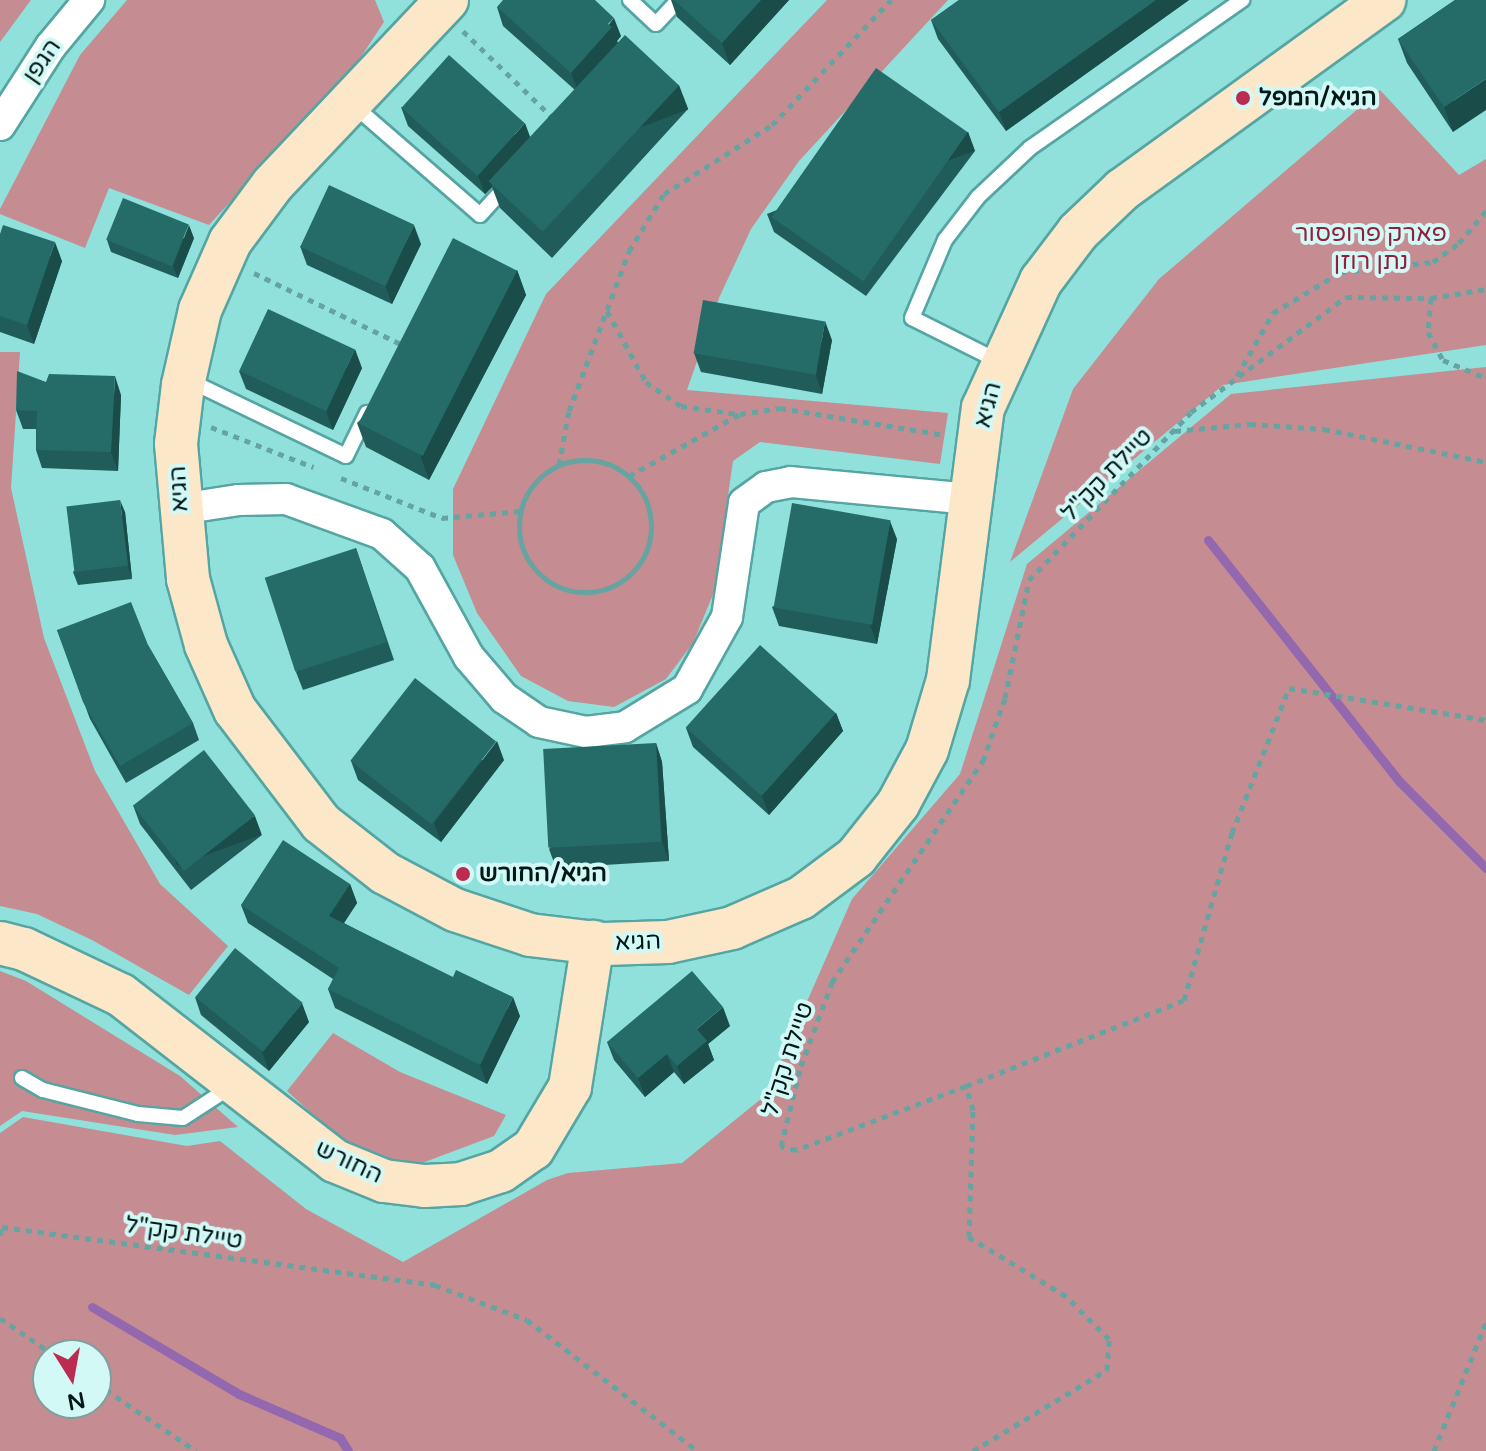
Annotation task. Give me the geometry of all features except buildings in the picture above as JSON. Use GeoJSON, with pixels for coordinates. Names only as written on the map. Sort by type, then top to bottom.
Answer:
{"type":"FeatureCollection","features":[{"type":"Feature","properties":{"kind":"street","name":"הגפן"},"geometry":{"type":"LineString","coordinates":[[0,125],[51,46],[89,0]]}},
{"type":"Feature","properties":{"kind":"street","name":"הגיא"},"geometry":{"type":"LineString","coordinates":[[438,3],[273,184],[223,258],[200,310],[184,378],[176,444],[188,579],[206,645],[223,684],[275,768],[321,823],[385,873],[455,910],[530,935],[593,942],[668,942],[732,928],[801,898],[856,857],[898,804],[927,750],[948,680],[983,408],[1041,281],[1078,232],[1122,190],[1384,0]]}},
{"type":"Feature","properties":{"kind":"street"},"geometry":{"type":"LineString","coordinates":[[180,509],[239,500],[286,499],[382,534],[420,568],[469,657],[504,698],[539,722],[586,732],[625,727],[687,689],[727,617],[744,503],[766,487],[791,482],[971,499]]}},
{"type":"Feature","properties":{"kind":"street","name":"החורש"},"geometry":{"type":"LineString","coordinates":[[0,943],[24,949],[121,995],[335,1161],[384,1181],[449,1185],[501,1171],[533,1149],[570,1087],[593,942]]}},
{"type":"Feature","properties":{"kind":"lane"},"geometry":{"type":"LineString","coordinates":[[630,0],[656,24],[678,0]]}},
{"type":"Feature","properties":{"kind":"lane"},"geometry":{"type":"LineString","coordinates":[[1001,363],[912,318],[945,240],[978,197],[1030,148],[1242,0]]}},
{"type":"Feature","properties":{"kind":"lane"},"geometry":{"type":"LineString","coordinates":[[350,102],[480,215],[521,170]]}},
{"type":"Feature","properties":{"kind":"lane"},"geometry":{"type":"LineString","coordinates":[[184,378],[346,456],[373,400]]}},
{"type":"Feature","properties":{"kind":"lane"},"geometry":{"type":"LineString","coordinates":[[22,1078],[43,1090],[138,1114],[183,1118],[235,1084]]}},
{"type":"Feature","properties":{"kind":"path"},"geometry":{"type":"LineString","coordinates":[[559,465],[595,462],[629,476],[643,493],[650,515],[647,551],[616,584],[582,592],[559,587],[540,575],[519,534],[526,495],[559,465],[569,411],[629,251],[664,194],[772,125],[891,0]]}},
{"type":"Feature","properties":{"kind":"path"},"geometry":{"type":"LineString","coordinates":[[438,3],[561,126]]}},
{"type":"Feature","properties":{"kind":"path"},"geometry":{"type":"LineString","coordinates":[[1235,379],[1273,313],[1341,272],[1433,262],[1459,243],[1486,211]]}},
{"type":"Feature","properties":{"kind":"path"},"geometry":{"type":"LineString","coordinates":[[223,258],[401,344]]}},
{"type":"Feature","properties":{"kind":"path"},"geometry":{"type":"LineString","coordinates":[[1174,432],[1191,412],[1346,297],[1431,298],[1486,289]]}},
{"type":"Feature","properties":{"kind":"path"},"geometry":{"type":"LineString","coordinates":[[1431,298],[1428,332],[1443,360],[1486,378]]}},
{"type":"Feature","properties":{"kind":"path"},"geometry":{"type":"LineString","coordinates":[[607,311],[646,382],[681,406],[740,414],[780,408],[979,441]]}},
{"type":"Feature","properties":{"kind":"path"},"geometry":{"type":"LineString","coordinates":[[629,476],[740,414]]}},
{"type":"Feature","properties":{"kind":"path"},"geometry":{"type":"LineString","coordinates":[[1174,432],[1250,424],[1324,429],[1486,462]]}},
{"type":"Feature","properties":{"kind":"path","name":"טיילת קק\"ל"},"geometry":{"type":"LineString","coordinates":[[966,1086],[796,1150],[781,1146],[801,1066],[832,982],[983,761],[1005,698],[1029,580],[1174,432]]}},
{"type":"Feature","properties":{"kind":"path"},"geometry":{"type":"LineString","coordinates":[[973,1451],[1107,1370],[1109,1339],[1066,1296],[969,1237],[973,1110],[966,1086],[1184,1000],[1232,833],[1289,688],[1486,720]]}},
{"type":"Feature","properties":{"kind":"path","name":"טיילת קק\"ל"},"geometry":{"type":"LineString","coordinates":[[1,1231],[435,1285],[527,1320],[698,1451]]}},
{"type":"Feature","properties":{"kind":"path"},"geometry":{"type":"LineString","coordinates":[[0,1318],[32,1340]]}},
{"type":"Feature","properties":{"kind":"path"},"geometry":{"type":"LineString","coordinates":[[1434,1451],[1486,1322]]}},
{"type":"Feature","properties":{"kind":"path"},"geometry":{"type":"LineString","coordinates":[[112,1394],[196,1451]]}},
{"type":"Feature","properties":{"kind":"green space"},"geometry":{"type":"Polygon","coordinates":[[[0,0],[31,0],[0,42],[0,0]]]}},
{"type":"Feature","properties":{"kind":"green space"},"geometry":{"type":"Polygon","coordinates":[[[127,0],[375,0],[384,22],[357,63],[209,225],[109,188],[85,248],[0,214],[0,209],[80,55],[127,0]]]}},
{"type":"Feature","properties":{"kind":"green space"},"geometry":{"type":"Polygon","coordinates":[[[827,0],[948,0],[799,161],[751,229],[719,298],[687,390],[948,413],[940,464],[760,442],[733,461],[714,592],[693,643],[666,679],[614,707],[568,701],[521,676],[477,613],[453,555],[453,489],[546,294],[827,0]]]}},
{"type":"Feature","properties":{"kind":"green space","name":"פארק פרופסור נתן רוזן"},"geometry":{"type":"Polygon","coordinates":[[[1380,90],[1459,175],[1486,159],[1486,345],[1223,385],[1010,562],[1073,389],[1159,279],[1380,90]]]}},
{"type":"Feature","properties":{"kind":"green space"},"geometry":{"type":"Polygon","coordinates":[[[0,352],[20,352],[11,488],[44,638],[95,771],[160,884],[228,946],[189,995],[92,940],[37,914],[0,906],[0,352]]]}},
{"type":"Feature","properties":{"kind":"green space"},"geometry":{"type":"Polygon","coordinates":[[[1486,367],[1486,1451],[0,1451],[0,1133],[23,1117],[187,1146],[220,1141],[306,1209],[403,1262],[547,1180],[568,1173],[682,1163],[766,1095],[852,899],[960,774],[1027,564],[1231,394],[1486,367]]]}},
{"type":"Feature","properties":{"kind":"green space"},"geometry":{"type":"Polygon","coordinates":[[[0,971],[26,981],[180,1076],[238,1127],[175,1135],[22,1111],[0,1126],[0,971]]]}},
{"type":"Feature","properties":{"kind":"green space"},"geometry":{"type":"Polygon","coordinates":[[[333,1033],[400,1072],[506,1115],[494,1136],[414,1166],[353,1151],[287,1091],[333,1033]]]}},
{"type":"Feature","properties":{"kind":"waterway"},"geometry":{"type":"LineString","coordinates":[[1208,540],[1399,781],[1486,868]]}},
{"type":"Feature","properties":{"kind":"waterway"},"geometry":{"type":"LineString","coordinates":[[92,1307],[239,1394],[340,1438],[348,1451]]}},
{"type":"Feature","properties":{"kind":"place","name":"הגיא/המפל"},"geometry":{"type":"Point","coordinates":[1243,98]}},
{"type":"Feature","properties":{"kind":"place","name":"הגיא/החורש"},"geometry":{"type":"Point","coordinates":[463,874]}}]}
